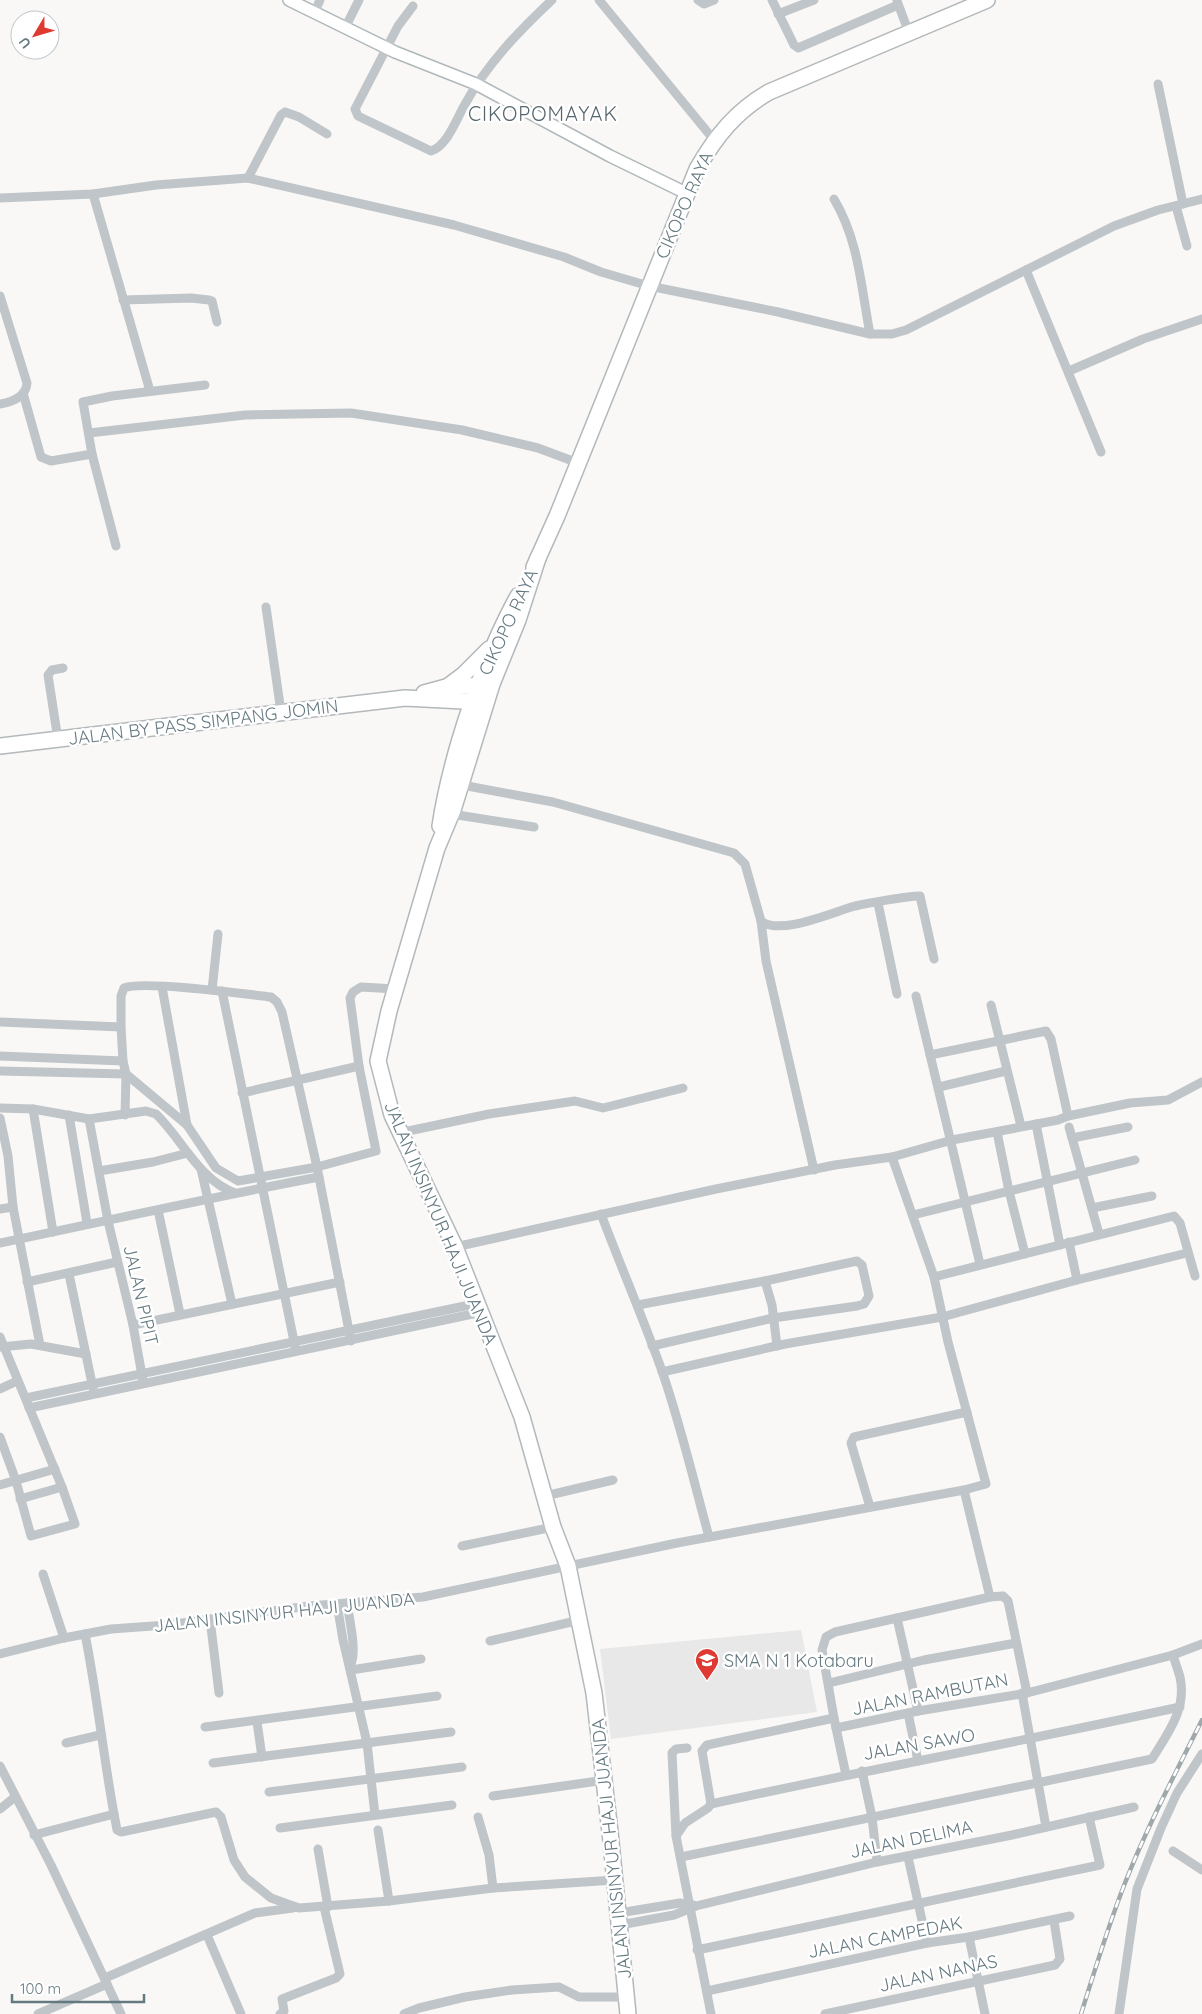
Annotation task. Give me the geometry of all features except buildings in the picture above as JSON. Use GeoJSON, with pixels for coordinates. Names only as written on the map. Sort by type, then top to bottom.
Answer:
{"type":"FeatureCollection","features":[{"type":"Feature","properties":{"kind":"highway","name":"CIKOPO RAYA"},"geometry":{"type":"LineString","coordinates":[[485,685],[495,642],[538,558],[697,169],[714,140],[737,115],[769,92],[987,0]]}},
{"type":"Feature","properties":{"kind":"highway","name":"CIKOPO RAYA"},"geometry":{"type":"LineString","coordinates":[[485,685],[518,620],[538,558]]}},
{"type":"Feature","properties":{"kind":"highway"},"geometry":{"type":"LineString","coordinates":[[467,721],[460,707],[444,693],[495,642]]}},
{"type":"Feature","properties":{"kind":"highway"},"geometry":{"type":"LineString","coordinates":[[480,702],[485,685]]}},
{"type":"Feature","properties":{"kind":"highway","name":"JALAN BY PASS SIMPANG JOMIN"},"geometry":{"type":"LineString","coordinates":[[0,746],[405,698],[485,685]]}},
{"type":"Feature","properties":{"kind":"highway","name":"JALAN BY PASS SIMPANG JOMIN"},"geometry":{"type":"LineString","coordinates":[[444,693],[480,702]]}},
{"type":"Feature","properties":{"kind":"highway","name":"JALAN INSINYUR HAJI JUANDA"},"geometry":{"type":"LineString","coordinates":[[437,848],[443,807],[467,721],[480,702]]}},
{"type":"Feature","properties":{"kind":"highway","name":"JALAN INSINYUR HAJI JUANDA"},"geometry":{"type":"LineString","coordinates":[[480,702],[462,785],[437,848],[395,989],[378,1061],[385,1093],[399,1133],[428,1186],[455,1247],[522,1417],[553,1527],[568,1566],[594,1693],[605,1780],[628,2014]]}},
{"type":"Feature","properties":{"kind":"main road"},"geometry":{"type":"LineString","coordinates":[[289,0],[388,48],[476,84],[610,156],[688,194]]}},
{"type":"Feature","properties":{"kind":"street"},"geometry":{"type":"LineString","coordinates":[[314,13],[320,0]]}},
{"type":"Feature","properties":{"kind":"street"},"geometry":{"type":"LineString","coordinates":[[345,28],[359,0]]}},
{"type":"Feature","properties":{"kind":"street"},"geometry":{"type":"LineString","coordinates":[[413,6],[398,26],[388,48],[355,106],[355,113],[427,150],[436,149],[443,142],[476,84],[513,38],[552,0]]}},
{"type":"Feature","properties":{"kind":"street"},"geometry":{"type":"LineString","coordinates":[[599,0],[714,140]]}},
{"type":"Feature","properties":{"kind":"street"},"geometry":{"type":"LineString","coordinates":[[698,0],[704,4],[714,0]]}},
{"type":"Feature","properties":{"kind":"street"},"geometry":{"type":"LineString","coordinates":[[772,0],[794,45],[798,48],[897,3],[909,34]]}},
{"type":"Feature","properties":{"kind":"street"},"geometry":{"type":"LineString","coordinates":[[778,14],[814,0]]}},
{"type":"Feature","properties":{"kind":"street"},"geometry":{"type":"LineString","coordinates":[[1158,84],[1187,246]]}},
{"type":"Feature","properties":{"kind":"street"},"geometry":{"type":"LineString","coordinates":[[248,178],[281,116],[286,112],[328,134]]}},
{"type":"Feature","properties":{"kind":"street"},"geometry":{"type":"LineString","coordinates":[[0,198],[93,194],[156,185],[248,178],[454,224],[564,257],[601,272],[649,286],[770,310],[870,334],[887,334],[906,330],[1114,226],[1202,199]]}},
{"type":"Feature","properties":{"kind":"street"},"geometry":{"type":"LineString","coordinates":[[93,194],[150,391]]}},
{"type":"Feature","properties":{"kind":"street"},"geometry":{"type":"LineString","coordinates":[[834,199],[846,219],[853,240],[870,334]]}},
{"type":"Feature","properties":{"kind":"street"},"geometry":{"type":"LineString","coordinates":[[1026,270],[1101,452]]}},
{"type":"Feature","properties":{"kind":"street"},"geometry":{"type":"LineString","coordinates":[[0,296],[4,321],[27,383],[23,393],[11,402],[0,404]]}},
{"type":"Feature","properties":{"kind":"street"},"geometry":{"type":"LineString","coordinates":[[123,300],[190,298],[210,300],[212,301],[217,322]]}},
{"type":"Feature","properties":{"kind":"street"},"geometry":{"type":"LineString","coordinates":[[1069,372],[1143,339],[1202,319]]}},
{"type":"Feature","properties":{"kind":"street"},"geometry":{"type":"LineString","coordinates":[[116,546],[92,454],[82,404],[84,400],[205,385]]}},
{"type":"Feature","properties":{"kind":"street"},"geometry":{"type":"LineString","coordinates":[[23,393],[41,457],[51,461],[92,454]]}},
{"type":"Feature","properties":{"kind":"street"},"geometry":{"type":"LineString","coordinates":[[89,433],[245,415],[351,413],[462,430],[538,448],[578,463]]}},
{"type":"Feature","properties":{"kind":"street"},"geometry":{"type":"LineString","coordinates":[[266,607],[281,712]]}},
{"type":"Feature","properties":{"kind":"street"},"geometry":{"type":"LineString","coordinates":[[58,740],[48,675],[52,670],[63,668]]}},
{"type":"Feature","properties":{"kind":"street"},"geometry":{"type":"LineString","coordinates":[[462,785],[553,802],[734,853],[744,864],[761,921],[766,961],[814,1170]]}},
{"type":"Feature","properties":{"kind":"street"},"geometry":{"type":"LineString","coordinates":[[451,814],[534,827]]}},
{"type":"Feature","properties":{"kind":"street"},"geometry":{"type":"LineString","coordinates":[[761,921],[766,925],[786,925],[857,906],[920,896],[934,959]]}},
{"type":"Feature","properties":{"kind":"street"},"geometry":{"type":"LineString","coordinates":[[878,903],[897,994]]}},
{"type":"Feature","properties":{"kind":"street"},"geometry":{"type":"LineString","coordinates":[[212,990],[218,934]]}},
{"type":"Feature","properties":{"kind":"street"},"geometry":{"type":"LineString","coordinates":[[125,1115],[126,1074],[122,1062],[121,1027],[121,996],[124,988],[140,986],[212,990],[271,997],[277,1002],[282,1012],[317,1167],[351,1341]]}},
{"type":"Feature","properties":{"kind":"street"},"geometry":{"type":"LineString","coordinates":[[162,987],[187,1124]]}},
{"type":"Feature","properties":{"kind":"street"},"geometry":{"type":"LineString","coordinates":[[0,1071],[126,1074],[187,1124],[216,1168],[223,1174],[238,1181],[317,1167],[376,1151],[359,1066],[351,994],[361,987],[395,989]]}},
{"type":"Feature","properties":{"kind":"street"},"geometry":{"type":"LineString","coordinates":[[222,991],[295,1347]]}},
{"type":"Feature","properties":{"kind":"street"},"geometry":{"type":"LineString","coordinates":[[916,996],[952,1140],[980,1264]]}},
{"type":"Feature","properties":{"kind":"street"},"geometry":{"type":"LineString","coordinates":[[991,1005],[1021,1126]]}},
{"type":"Feature","properties":{"kind":"street"},"geometry":{"type":"LineString","coordinates":[[0,1022],[121,1027]]}},
{"type":"Feature","properties":{"kind":"street"},"geometry":{"type":"LineString","coordinates":[[930,1055],[1042,1030],[1049,1033],[1063,1085],[1068,1116]]}},
{"type":"Feature","properties":{"kind":"street"},"geometry":{"type":"LineString","coordinates":[[0,1056],[122,1062]]}},
{"type":"Feature","properties":{"kind":"street"},"geometry":{"type":"LineString","coordinates":[[242,1093],[359,1066]]}},
{"type":"Feature","properties":{"kind":"street"},"geometry":{"type":"LineString","coordinates":[[939,1087],[1006,1071]]}},
{"type":"Feature","properties":{"kind":"street"},"geometry":{"type":"LineString","coordinates":[[455,1247],[600,1214],[814,1170],[892,1157],[952,1140],[1130,1103],[1168,1100],[1202,1081]]}},
{"type":"Feature","properties":{"kind":"street"},"geometry":{"type":"LineString","coordinates":[[399,1133],[489,1114],[575,1101],[603,1108],[683,1088]]}},
{"type":"Feature","properties":{"kind":"street"},"geometry":{"type":"LineString","coordinates":[[0,1108],[33,1109],[89,1119],[146,1111],[156,1114],[201,1169],[226,1190],[235,1193]]}},
{"type":"Feature","properties":{"kind":"street"},"geometry":{"type":"LineString","coordinates":[[33,1109],[53,1232]]}},
{"type":"Feature","properties":{"kind":"street"},"geometry":{"type":"LineString","coordinates":[[69,1115],[87,1223]]}},
{"type":"Feature","properties":{"kind":"street"},"geometry":{"type":"LineString","coordinates":[[0,1118],[4,1157],[10,1171],[13,1206],[40,1345]]}},
{"type":"Feature","properties":{"kind":"street","name":"JALAN PIPIT"},"geometry":{"type":"LineString","coordinates":[[89,1119],[108,1222],[133,1325],[142,1379]]}},
{"type":"Feature","properties":{"kind":"street"},"geometry":{"type":"LineString","coordinates":[[1036,1124],[1046,1182],[1064,1244],[1077,1280]]}},
{"type":"Feature","properties":{"kind":"street"},"geometry":{"type":"LineString","coordinates":[[1069,1127],[1098,1234]]}},
{"type":"Feature","properties":{"kind":"street"},"geometry":{"type":"LineString","coordinates":[[1072,1138],[1128,1127]]}},
{"type":"Feature","properties":{"kind":"street"},"geometry":{"type":"LineString","coordinates":[[997,1132],[1009,1191],[1025,1254]]}},
{"type":"Feature","properties":{"kind":"street"},"geometry":{"type":"LineString","coordinates":[[99,1171],[153,1162],[188,1153]]}},
{"type":"Feature","properties":{"kind":"street"},"geometry":{"type":"LineString","coordinates":[[568,1566],[708,1537],[964,1490],[986,1484],[942,1317],[934,1276],[892,1157]]}},
{"type":"Feature","properties":{"kind":"street"},"geometry":{"type":"LineString","coordinates":[[913,1215],[1136,1160]]}},
{"type":"Feature","properties":{"kind":"street"},"geometry":{"type":"LineString","coordinates":[[201,1169],[232,1304]]}},
{"type":"Feature","properties":{"kind":"street"},"geometry":{"type":"LineString","coordinates":[[0,1173],[10,1171]]}},
{"type":"Feature","properties":{"kind":"street"},"geometry":{"type":"LineString","coordinates":[[0,1243],[87,1223],[108,1222],[208,1198],[319,1177]]}},
{"type":"Feature","properties":{"kind":"street"},"geometry":{"type":"LineString","coordinates":[[1092,1208],[1152,1196]]}},
{"type":"Feature","properties":{"kind":"street"},"geometry":{"type":"LineString","coordinates":[[0,1209],[13,1206]]}},
{"type":"Feature","properties":{"kind":"street"},"geometry":{"type":"LineString","coordinates":[[158,1210],[180,1314]]}},
{"type":"Feature","properties":{"kind":"street"},"geometry":{"type":"LineString","coordinates":[[600,1214],[638,1305],[662,1372],[681,1432],[708,1537]]}},
{"type":"Feature","properties":{"kind":"street"},"geometry":{"type":"LineString","coordinates":[[934,1276],[1174,1216],[1180,1223],[1195,1276]]}},
{"type":"Feature","properties":{"kind":"street"},"geometry":{"type":"LineString","coordinates":[[662,1372],[777,1346],[942,1317],[1077,1280],[1188,1253]]}},
{"type":"Feature","properties":{"kind":"street"},"geometry":{"type":"LineString","coordinates":[[638,1305],[857,1261],[862,1265],[869,1296],[864,1304],[773,1318],[652,1346]]}},
{"type":"Feature","properties":{"kind":"street"},"geometry":{"type":"LineString","coordinates":[[27,1282],[117,1262]]}},
{"type":"Feature","properties":{"kind":"street"},"geometry":{"type":"LineString","coordinates":[[69,1274],[94,1394]]}},
{"type":"Feature","properties":{"kind":"street"},"geometry":{"type":"LineString","coordinates":[[765,1281],[777,1346]]}},
{"type":"Feature","properties":{"kind":"street"},"geometry":{"type":"LineString","coordinates":[[133,1325],[340,1282]]}},
{"type":"Feature","properties":{"kind":"street"},"geometry":{"type":"LineString","coordinates":[[295,1347],[351,1341],[480,1308]]}},
{"type":"Feature","properties":{"kind":"street"},"geometry":{"type":"LineString","coordinates":[[30,1408],[94,1394],[142,1379],[295,1347],[349,1331],[480,1308]]}},
{"type":"Feature","properties":{"kind":"street"},"geometry":{"type":"LineString","coordinates":[[0,1437],[16,1481],[31,1536],[71,1526],[76,1521],[26,1398],[1,1343],[40,1345],[86,1354]]}},
{"type":"Feature","properties":{"kind":"street"},"geometry":{"type":"LineString","coordinates":[[26,1398],[92,1384],[142,1379]]}},
{"type":"Feature","properties":{"kind":"street"},"geometry":{"type":"LineString","coordinates":[[0,1389],[17,1381]]}},
{"type":"Feature","properties":{"kind":"street"},"geometry":{"type":"LineString","coordinates":[[870,1507],[851,1443],[854,1437],[967,1412]]}},
{"type":"Feature","properties":{"kind":"street"},"geometry":{"type":"LineString","coordinates":[[0,1484],[55,1469]]}},
{"type":"Feature","properties":{"kind":"street"},"geometry":{"type":"LineString","coordinates":[[545,1496],[613,1480]]}},
{"type":"Feature","properties":{"kind":"street"},"geometry":{"type":"LineString","coordinates":[[20,1499],[62,1487]]}},
{"type":"Feature","properties":{"kind":"street"},"geometry":{"type":"LineString","coordinates":[[964,1490],[990,1598]]}},
{"type":"Feature","properties":{"kind":"street"},"geometry":{"type":"LineString","coordinates":[[462,1546],[553,1527]]}},
{"type":"Feature","properties":{"kind":"street","name":"JALAN INSINYUR HAJI JUANDA"},"geometry":{"type":"LineString","coordinates":[[0,1654],[85,1634],[210,1619],[257,1611],[423,1597],[568,1566]]}},
{"type":"Feature","properties":{"kind":"street"},"geometry":{"type":"LineString","coordinates":[[43,1574],[64,1638]]}},
{"type":"Feature","properties":{"kind":"street"},"geometry":{"type":"LineString","coordinates":[[834,1718],[822,1650],[826,1637],[834,1632],[1003,1596],[1008,1601],[1014,1623],[1029,1740],[1046,1827]]}},
{"type":"Feature","properties":{"kind":"street"},"geometry":{"type":"LineString","coordinates":[[347,1603],[353,1651],[350,1668]]}},
{"type":"Feature","properties":{"kind":"street"},"geometry":{"type":"LineString","coordinates":[[337,1604],[343,1640],[360,1705],[367,1743],[375,1815]]}},
{"type":"Feature","properties":{"kind":"street"},"geometry":{"type":"LineString","coordinates":[[897,1618],[908,1664],[918,1761]]}},
{"type":"Feature","properties":{"kind":"street"},"geometry":{"type":"LineString","coordinates":[[210,1619],[219,1693]]}},
{"type":"Feature","properties":{"kind":"street"},"geometry":{"type":"LineString","coordinates":[[490,1641],[580,1620]]}},
{"type":"Feature","properties":{"kind":"street"},"geometry":{"type":"LineString","coordinates":[[85,1634],[96,1690],[100,1735],[116,1828],[121,1832],[216,1812],[221,1817],[234,1860],[245,1877],[271,1898],[299,1908]]}},
{"type":"Feature","properties":{"kind":"street"},"geometry":{"type":"LineString","coordinates":[[829,1683],[908,1664],[1016,1643]]}},
{"type":"Feature","properties":{"kind":"street","name":"JALAN RAMBUTAN"},"geometry":{"type":"LineString","coordinates":[[711,1804],[702,1751],[707,1745],[834,1718],[836,1728],[913,1712],[1024,1693],[1173,1655],[1202,1644]]}},
{"type":"Feature","properties":{"kind":"street"},"geometry":{"type":"LineString","coordinates":[[681,1857],[1152,1759],[1176,1720],[1180,1707],[1180,1676],[1173,1655]]}},
{"type":"Feature","properties":{"kind":"street"},"geometry":{"type":"LineString","coordinates":[[350,1668],[421,1660]]}},
{"type":"Feature","properties":{"kind":"street"},"geometry":{"type":"LineString","coordinates":[[204,1727],[257,1722],[360,1705],[437,1696]]}},
{"type":"Feature","properties":{"kind":"street","name":"JALAN SAWO"},"geometry":{"type":"LineString","coordinates":[[676,1836],[685,1823],[711,1804],[846,1774],[1029,1740],[1180,1707]]}},
{"type":"Feature","properties":{"kind":"street"},"geometry":{"type":"LineString","coordinates":[[257,1722],[262,1757]]}},
{"type":"Feature","properties":{"kind":"street"},"geometry":{"type":"LineString","coordinates":[[836,1728],[846,1774]]}},
{"type":"Feature","properties":{"kind":"street"},"geometry":{"type":"LineString","coordinates":[[213,1763],[451,1732]]}},
{"type":"Feature","properties":{"kind":"street"},"geometry":{"type":"LineString","coordinates":[[66,1743],[100,1735]]}},
{"type":"Feature","properties":{"kind":"street"},"geometry":{"type":"LineString","coordinates":[[687,1748],[676,1750],[672,1753],[676,1836],[711,2014]]}},
{"type":"Feature","properties":{"kind":"street"},"geometry":{"type":"LineString","coordinates":[[1119,2014],[1133,1911],[1143,1872],[1177,1793],[1202,1754]]}},
{"type":"Feature","properties":{"kind":"street"},"geometry":{"type":"LineString","coordinates":[[0,1766],[121,2014]]}},
{"type":"Feature","properties":{"kind":"street"},"geometry":{"type":"LineString","coordinates":[[269,1792],[462,1767]]}},
{"type":"Feature","properties":{"kind":"street"},"geometry":{"type":"LineString","coordinates":[[862,1771],[872,1818],[877,1862]]}},
{"type":"Feature","properties":{"kind":"street"},"geometry":{"type":"LineString","coordinates":[[493,1796],[605,1780]]}},
{"type":"Feature","properties":{"kind":"street"},"geometry":{"type":"LineString","coordinates":[[0,1809],[15,1797]]}},
{"type":"Feature","properties":{"kind":"street"},"geometry":{"type":"LineString","coordinates":[[280,1828],[452,1805]]}},
{"type":"Feature","properties":{"kind":"street","name":"JALAN DELIMA"},"geometry":{"type":"LineString","coordinates":[[619,1919],[691,1906],[877,1862],[908,1857],[1134,1807]]}},
{"type":"Feature","properties":{"kind":"street"},"geometry":{"type":"LineString","coordinates":[[34,1835],[114,1814]]}},
{"type":"Feature","properties":{"kind":"street"},"geometry":{"type":"LineString","coordinates":[[478,1817],[489,1855],[493,1888]]}},
{"type":"Feature","properties":{"kind":"street"},"geometry":{"type":"LineString","coordinates":[[697,1950],[1100,1865],[1089,1817]]}},
{"type":"Feature","properties":{"kind":"street"},"geometry":{"type":"LineString","coordinates":[[378,1830],[389,1901]]}},
{"type":"Feature","properties":{"kind":"street"},"geometry":{"type":"LineString","coordinates":[[280,2014],[284,2011],[282,1999],[336,1978],[340,1974],[326,1907],[318,1849]]}},
{"type":"Feature","properties":{"kind":"street"},"geometry":{"type":"LineString","coordinates":[[1173,1851],[1202,1870]]}},
{"type":"Feature","properties":{"kind":"street"},"geometry":{"type":"LineString","coordinates":[[908,1857],[927,1943]]}},
{"type":"Feature","properties":{"kind":"street"},"geometry":{"type":"LineString","coordinates":[[38,2014],[55,2011],[106,1981],[255,1913],[389,1901],[493,1888],[615,1880]]}},
{"type":"Feature","properties":{"kind":"street","name":"JALAN CAMPEDAK"},"geometry":{"type":"LineString","coordinates":[[707,1990],[927,1943],[1054,1921],[1070,1916]]}},
{"type":"Feature","properties":{"kind":"street","name":"JALAN NANAS"},"geometry":{"type":"LineString","coordinates":[[825,2014],[1058,1963],[1060,1959],[1054,1921]]}},
{"type":"Feature","properties":{"kind":"street"},"geometry":{"type":"LineString","coordinates":[[207,1935],[241,2014]]}},
{"type":"Feature","properties":{"kind":"street"},"geometry":{"type":"LineString","coordinates":[[969,1937],[976,1982],[984,2014]]}},
{"type":"Feature","properties":{"kind":"street"},"geometry":{"type":"LineString","coordinates":[[404,2014],[418,2008],[465,1998],[512,1990],[559,1986],[579,1997],[626,1997]]}},
{"type":"Feature","properties":{"kind":"shaded area","name":"SMA N 1 Kotabaru"},"geometry":{"type":"Polygon","coordinates":[[[801,1630],[817,1712],[611,1739],[600,1649],[801,1630]]]}},
{"type":"Feature","properties":{"kind":"railway"},"geometry":{"type":"LineString","coordinates":[[1081,2014],[1125,1883],[1162,1801],[1202,1720]]}},
{"type":"Feature","properties":{"kind":"place","name":"SMA N 1 Kotabaru"},"geometry":{"type":"Point","coordinates":[707,1681]}},
{"type":"Feature","properties":{"kind":"district","name":"CIKOPOMAYAK"},"geometry":{"type":"Point","coordinates":[543,113]}}]}
